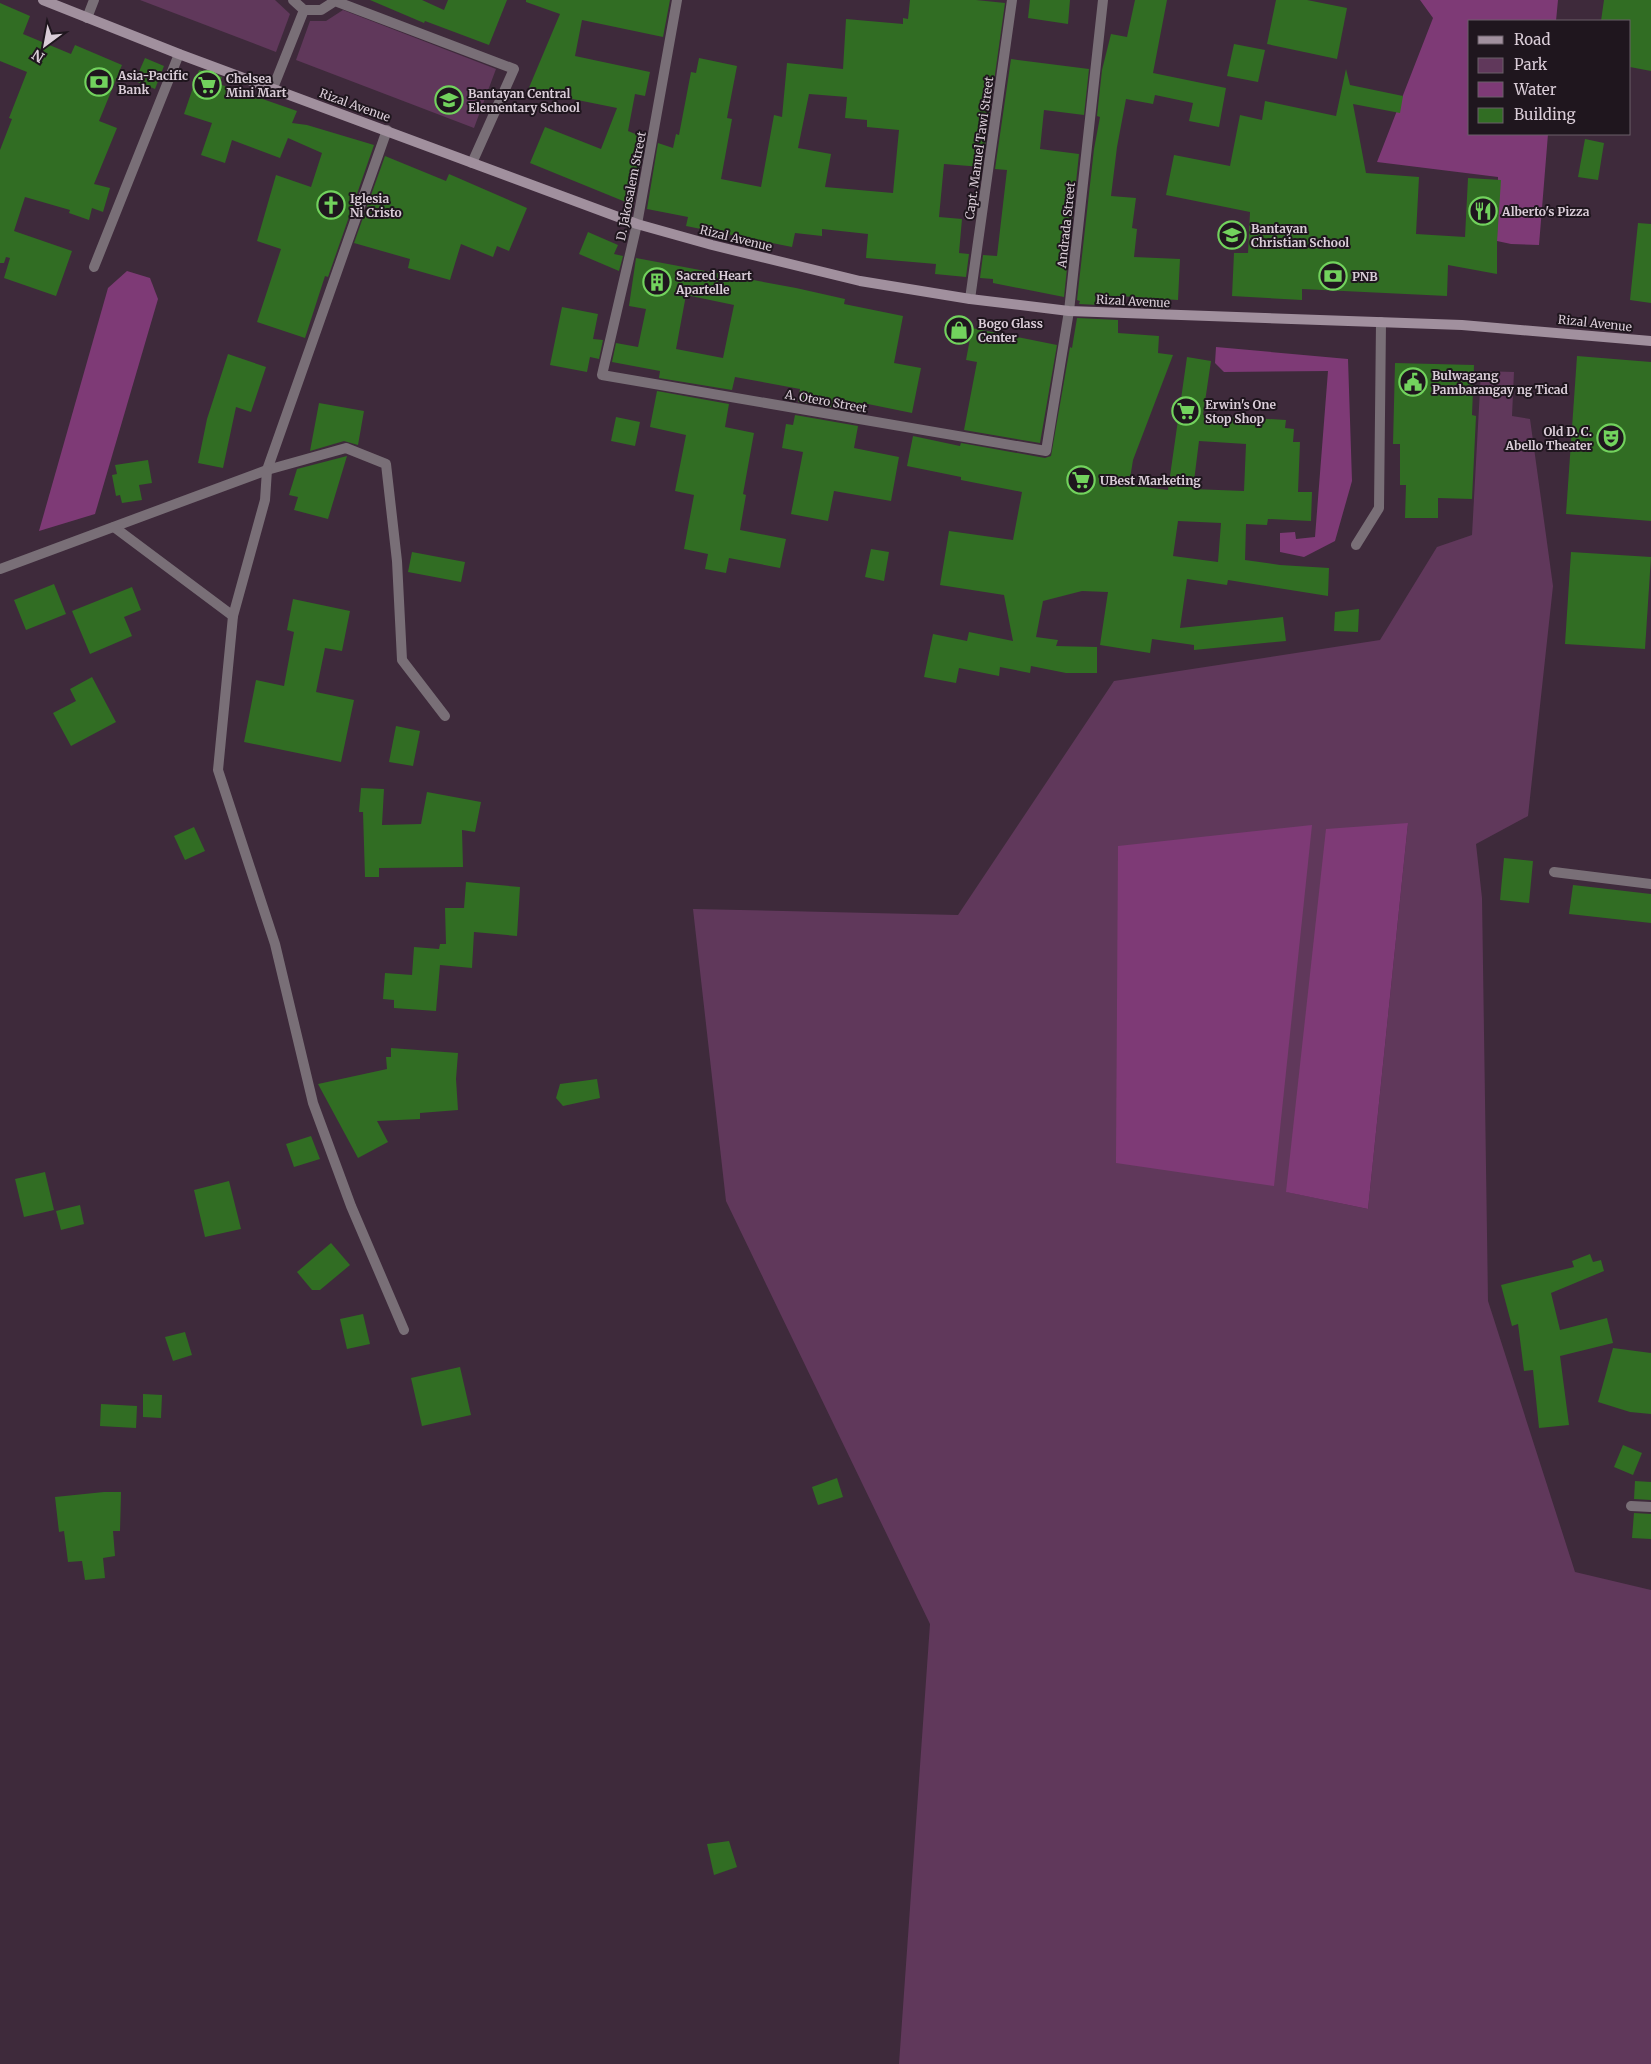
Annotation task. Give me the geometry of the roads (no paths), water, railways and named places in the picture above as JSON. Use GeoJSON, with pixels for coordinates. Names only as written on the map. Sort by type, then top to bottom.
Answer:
{"type":"FeatureCollection","features":[{"type":"Feature","properties":{"kind":"main road","name":"Rizal Avenue"},"geometry":{"type":"LineString","coordinates":[[43,0],[179,54],[637,224],[712,245],[860,281],[970,299],[1069,311],[1462,325],[1651,341]]}},
{"type":"Feature","properties":{"kind":"street"},"geometry":{"type":"LineString","coordinates":[[87,18],[94,0]]}},
{"type":"Feature","properties":{"kind":"street"},"geometry":{"type":"LineString","coordinates":[[293,0],[304,10],[321,10],[335,0],[514,68],[472,163]]}},
{"type":"Feature","properties":{"kind":"street","name":"D. Jakosalem Street"},"geometry":{"type":"LineString","coordinates":[[602,375],[637,224],[677,0]]}},
{"type":"Feature","properties":{"kind":"street","name":"Capt. Manuel Tawi Street"},"geometry":{"type":"LineString","coordinates":[[970,299],[1012,0]]}},
{"type":"Feature","properties":{"kind":"street","name":"Andrada Street"},"geometry":{"type":"LineString","coordinates":[[1046,451],[1069,311],[1103,0]]}},
{"type":"Feature","properties":{"kind":"street"},"geometry":{"type":"LineString","coordinates":[[272,88],[304,10]]}},
{"type":"Feature","properties":{"kind":"street"},"geometry":{"type":"LineString","coordinates":[[94,267],[179,54]]}},
{"type":"Feature","properties":{"kind":"street"},"geometry":{"type":"LineString","coordinates":[[387,130],[267,470],[265,500],[233,616],[218,770],[275,944],[313,1103],[351,1206],[404,1330]]}},
{"type":"Feature","properties":{"kind":"street"},"geometry":{"type":"LineString","coordinates":[[1356,545],[1379,508],[1381,322]]}},
{"type":"Feature","properties":{"kind":"street","name":"A. Otero Street"},"geometry":{"type":"LineString","coordinates":[[602,375],[1046,451]]}},
{"type":"Feature","properties":{"kind":"street"},"geometry":{"type":"LineString","coordinates":[[0,569],[267,470],[346,448],[386,464],[397,561],[402,660],[445,716]]}},
{"type":"Feature","properties":{"kind":"street"},"geometry":{"type":"LineString","coordinates":[[114,527],[233,616]]}},
{"type":"Feature","properties":{"kind":"street"},"geometry":{"type":"LineString","coordinates":[[1554,872],[1651,884]]}},
{"type":"Feature","properties":{"kind":"street"},"geometry":{"type":"LineString","coordinates":[[1631,1506],[1651,1507]]}},
{"type":"Feature","properties":{"kind":"water"},"geometry":{"type":"Polygon","coordinates":[[[1420,0],[1558,0],[1556,20],[1468,20],[1468,135],[1548,135],[1539,245],[1511,244],[1497,241],[1498,177],[1377,162],[1433,18],[1420,0]]]}},
{"type":"Feature","properties":{"kind":"water"},"geometry":{"type":"Polygon","coordinates":[[[127,271],[150,278],[158,299],[95,514],[39,531],[108,288],[127,271]]]}},
{"type":"Feature","properties":{"kind":"water"},"geometry":{"type":"Polygon","coordinates":[[[1216,347],[1348,359],[1352,481],[1335,541],[1304,557],[1280,552],[1280,533],[1295,532],[1296,539],[1315,537],[1328,371],[1224,372],[1215,363],[1216,347]]]}},
{"type":"Feature","properties":{"kind":"water"},"geometry":{"type":"Polygon","coordinates":[[[1408,823],[1368,1209],[1286,1192],[1326,829],[1408,823]]]}},
{"type":"Feature","properties":{"kind":"water"},"geometry":{"type":"Polygon","coordinates":[[[1312,825],[1274,1186],[1116,1163],[1118,846],[1312,825]]]}},
{"type":"Feature","properties":{"kind":"place","name":"Asia-Pacific Bank"},"geometry":{"type":"Point","coordinates":[99,82]}},
{"type":"Feature","properties":{"kind":"place","name":"Chelsea Mini Mart"},"geometry":{"type":"Point","coordinates":[207,85]}},
{"type":"Feature","properties":{"kind":"place","name":"Bantayan Central Elementary School"},"geometry":{"type":"Point","coordinates":[449,100]}},
{"type":"Feature","properties":{"kind":"place","name":"Iglesia Ni Cristo"},"geometry":{"type":"Point","coordinates":[331,205]}},
{"type":"Feature","properties":{"kind":"place","name":"Alberto's Pizza"},"geometry":{"type":"Point","coordinates":[1483,211]}},
{"type":"Feature","properties":{"kind":"place","name":"Bantayan Christian School"},"geometry":{"type":"Point","coordinates":[1232,235]}},
{"type":"Feature","properties":{"kind":"place","name":"PNB"},"geometry":{"type":"Point","coordinates":[1333,276]}},
{"type":"Feature","properties":{"kind":"place","name":"Sacred Heart Apartelle"},"geometry":{"type":"Point","coordinates":[657,282]}},
{"type":"Feature","properties":{"kind":"place","name":"Bogo Glass Center"},"geometry":{"type":"Point","coordinates":[959,330]}},
{"type":"Feature","properties":{"kind":"place","name":"Bulwagang Pambarangay ng Ticad"},"geometry":{"type":"Point","coordinates":[1413,382]}},
{"type":"Feature","properties":{"kind":"place","name":"Erwin's One Stop Shop"},"geometry":{"type":"Point","coordinates":[1186,411]}},
{"type":"Feature","properties":{"kind":"place","name":"Old D. C. Abello Theater"},"geometry":{"type":"Point","coordinates":[1611,438]}},
{"type":"Feature","properties":{"kind":"place","name":"UBest Marketing"},"geometry":{"type":"Point","coordinates":[1081,480]}}]}
